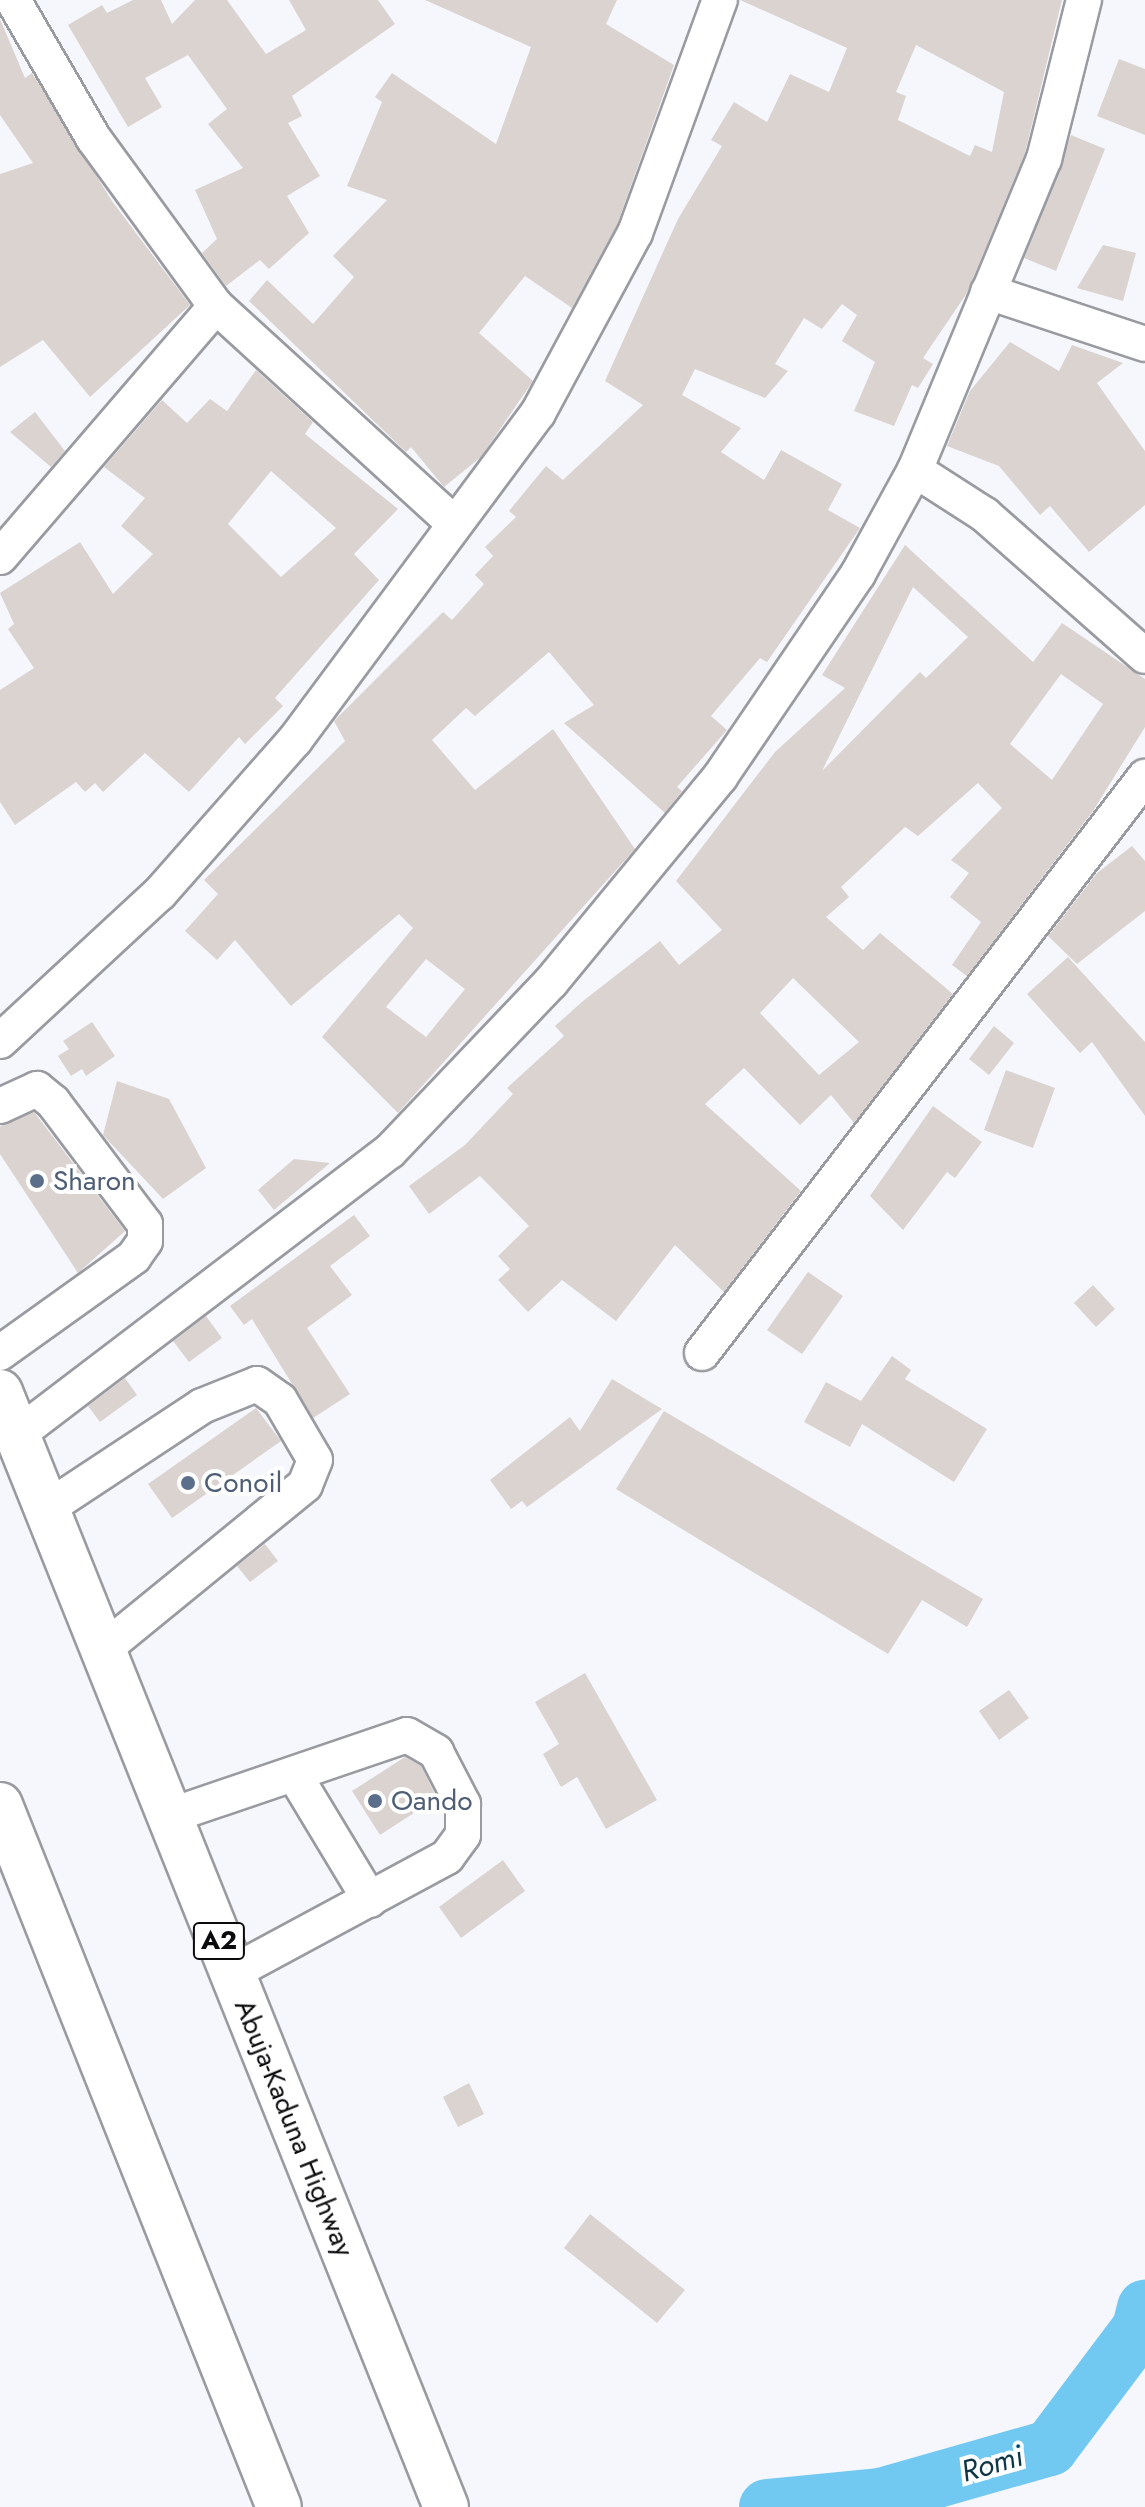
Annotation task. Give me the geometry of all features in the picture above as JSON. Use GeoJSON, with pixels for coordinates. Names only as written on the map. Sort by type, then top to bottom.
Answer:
{"type":"FeatureCollection","features":[{"type":"Feature","properties":{"kind":"highway","name":"Abuja-Kaduna Highway"},"geometry":{"type":"LineString","coordinates":[[0,1392],[442,2499]]}},
{"type":"Feature","properties":{"kind":"highway"},"geometry":{"type":"LineString","coordinates":[[0,1805],[279,2507]]}},
{"type":"Feature","properties":{"kind":"street"},"geometry":{"type":"LineString","coordinates":[[13,0],[94,139],[216,306],[454,523]]}},
{"type":"Feature","properties":{"kind":"street"},"geometry":{"type":"LineString","coordinates":[[0,1041],[160,893],[295,740],[538,413],[635,233],[720,0]]}},
{"type":"Feature","properties":{"kind":"street"},"geometry":{"type":"LineString","coordinates":[[17,1435],[390,1151],[551,982],[720,777],[858,574],[915,470],[1044,159],[1084,0]]}},
{"type":"Feature","properties":{"kind":"street"},"geometry":{"type":"LineString","coordinates":[[988,292],[1145,344]]}},
{"type":"Feature","properties":{"kind":"street"},"geometry":{"type":"LineString","coordinates":[[0,557],[216,306]]}},
{"type":"Feature","properties":{"kind":"street"},"geometry":{"type":"LineString","coordinates":[[915,470],[985,515],[1145,656]]}},
{"type":"Feature","properties":{"kind":"street"},"geometry":{"type":"LineString","coordinates":[[702,1353],[1145,777]]}},
{"type":"Feature","properties":{"kind":"street"},"geometry":{"type":"LineString","coordinates":[[0,1106],[37,1089],[53,1102],[145,1224],[145,1241],[134,1257],[0,1353]]}},
{"type":"Feature","properties":{"kind":"street"},"geometry":{"type":"LineString","coordinates":[[46,1509],[202,1406],[257,1384],[280,1400],[315,1460],[305,1485],[103,1650]]}},
{"type":"Feature","properties":{"kind":"street"},"geometry":{"type":"LineString","coordinates":[[169,1816],[407,1735],[436,1752],[463,1804],[463,1835],[447,1857],[232,1973]]}},
{"type":"Feature","properties":{"kind":"street"},"geometry":{"type":"LineString","coordinates":[[294,1774],[370,1900]]}},
{"type":"Feature","properties":{"kind":"building"},"geometry":{"type":"Polygon","coordinates":[[[133,0],[161,0],[172,24],[195,0],[227,0],[266,54],[306,30],[289,0],[378,0],[395,24],[292,96],[302,116],[288,123],[320,176],[287,196],[309,233],[269,269],[260,260],[226,286],[202,253],[217,239],[195,190],[243,168],[208,124],[227,109],[188,55],[145,78],[162,107],[128,127],[68,25],[102,5],[107,13],[133,0]]]}},
{"type":"Feature","properties":{"kind":"building"},"geometry":{"type":"Polygon","coordinates":[[[425,0],[617,0],[606,24],[674,65],[617,225],[572,308],[525,276],[479,333],[533,381],[481,457],[444,487],[411,447],[406,452],[249,301],[267,280],[313,324],[354,277],[333,256],[387,200],[347,186],[382,102],[375,97],[392,73],[496,144],[531,47],[425,0]]]}},
{"type":"Feature","properties":{"kind":"building"},"geometry":{"type":"Polygon","coordinates":[[[740,0],[1062,0],[1025,153],[967,293],[923,358],[933,364],[918,388],[912,385],[894,426],[854,411],[875,362],[842,341],[857,315],[842,304],[822,329],[804,318],[775,364],[788,371],[765,398],[695,369],[682,395],[741,428],[721,452],[764,480],[781,450],[842,484],[828,510],[860,528],[767,662],[760,658],[711,716],[727,730],[677,787],[682,791],[665,813],[564,723],[594,705],[549,652],[475,716],[466,708],[432,740],[475,790],[553,729],[635,849],[398,1113],[322,1037],[413,928],[399,914],[291,1006],[235,940],[217,960],[185,931],[218,894],[204,880],[345,741],[334,721],[443,612],[452,620],[484,584],[475,575],[493,556],[485,547],[516,517],[509,511],[546,466],[563,480],[643,405],[605,381],[678,219],[722,146],[711,140],[734,102],[767,122],[790,74],[829,92],[847,48],[740,0]],[[916,45],[896,92],[906,96],[898,120],[970,156],[975,145],[992,152],[1004,92],[916,45]],[[426,959],[386,1007],[426,1037],[465,989],[426,959]]]}},
{"type":"Feature","properties":{"kind":"building"},"geometry":{"type":"Polygon","coordinates":[[[0,19],[25,78],[32,73],[112,201],[190,305],[90,397],[43,340],[0,367],[0,174],[33,163],[0,115],[0,19]]]}},
{"type":"Feature","properties":{"kind":"building"},"geometry":{"type":"Polygon","coordinates":[[[1119,59],[1145,69],[1145,135],[1097,116],[1119,59]]]}},
{"type":"Feature","properties":{"kind":"building"},"geometry":{"type":"Polygon","coordinates":[[[1071,135],[1105,149],[1056,271],[1024,258],[1071,135]]]}},
{"type":"Feature","properties":{"kind":"building"},"geometry":{"type":"Polygon","coordinates":[[[1103,245],[1136,253],[1123,301],[1077,288],[1103,245]]]}},
{"type":"Feature","properties":{"kind":"building"},"geometry":{"type":"Polygon","coordinates":[[[1010,342],[1059,371],[1072,345],[1123,363],[1097,383],[1145,451],[1145,505],[1089,552],[1050,506],[1040,515],[999,466],[947,446],[970,391],[1010,342]]]}},
{"type":"Feature","properties":{"kind":"building"},"geometry":{"type":"Polygon","coordinates":[[[256,370],[313,422],[305,434],[398,509],[354,554],[379,580],[275,698],[283,706],[245,744],[239,737],[189,792],[145,753],[103,792],[95,783],[85,792],[76,782],[15,825],[0,802],[0,690],[34,668],[8,629],[14,624],[0,593],[80,542],[113,594],[153,554],[121,526],[145,498],[104,467],[162,400],[187,423],[210,399],[227,411],[256,370]],[[271,471],[228,524],[281,577],[336,528],[271,471]]]}},
{"type":"Feature","properties":{"kind":"building"},"geometry":{"type":"Polygon","coordinates":[[[35,412],[65,451],[51,467],[10,432],[35,412]]]}},
{"type":"Feature","properties":{"kind":"building"},"geometry":{"type":"Polygon","coordinates":[[[905,545],[1033,662],[1062,623],[1145,679],[1145,727],[1093,811],[967,976],[952,965],[981,922],[950,897],[969,873],[951,860],[1002,808],[978,783],[918,836],[905,827],[841,887],[849,897],[826,917],[863,950],[880,933],[953,994],[854,1123],[831,1095],[800,1125],[744,1068],[705,1104],[801,1191],[724,1292],[675,1245],[616,1321],[562,1280],[528,1312],[498,1280],[510,1269],[498,1256],[529,1226],[480,1176],[429,1214],[409,1186],[465,1145],[513,1094],[507,1088],[564,1036],[555,1026],[583,1001],[660,941],[679,965],[722,930],[676,881],[775,752],[845,688],[822,675],[905,545]],[[913,587],[822,771],[920,672],[926,678],[968,637],[913,587]],[[1061,674],[1010,744],[1052,780],[1103,704],[1061,674]],[[793,978],[760,1013],[819,1075],[859,1042],[793,978]]]}},
{"type":"Feature","properties":{"kind":"building"},"geometry":{"type":"Polygon","coordinates":[[[1132,846],[1145,861],[1145,911],[1077,964],[1048,936],[1097,873],[1132,846]]]}},
{"type":"Feature","properties":{"kind":"building"},"geometry":{"type":"Polygon","coordinates":[[[1068,957],[1145,1042],[1145,1116],[1092,1042],[1080,1053],[1027,994],[1068,957]]]}},
{"type":"Feature","properties":{"kind":"building"},"geometry":{"type":"Polygon","coordinates":[[[92,1022],[115,1056],[86,1076],[82,1069],[71,1076],[58,1056],[69,1049],[63,1041],[92,1022]]]}},
{"type":"Feature","properties":{"kind":"building"},"geometry":{"type":"Polygon","coordinates":[[[994,1026],[1014,1043],[989,1075],[969,1059],[994,1026]]]}},
{"type":"Feature","properties":{"kind":"building"},"geometry":{"type":"Polygon","coordinates":[[[1006,1070],[1055,1088],[1033,1148],[984,1130],[1006,1070]]]}},
{"type":"Feature","properties":{"kind":"building"},"geometry":{"type":"Polygon","coordinates":[[[117,1081],[169,1099],[206,1168],[163,1199],[103,1135],[117,1081]]]}},
{"type":"Feature","properties":{"kind":"building"},"geometry":{"type":"Polygon","coordinates":[[[933,1106],[982,1142],[955,1178],[947,1172],[903,1230],[870,1196],[933,1106]]]}},
{"type":"Feature","properties":{"kind":"building"},"geometry":{"type":"Polygon","coordinates":[[[34,1112],[125,1231],[78,1273],[0,1154],[0,1126],[34,1112]]]}},
{"type":"Feature","properties":{"kind":"building"},"geometry":{"type":"Polygon","coordinates":[[[294,1159],[330,1163],[274,1210],[258,1190],[294,1159]]]}},
{"type":"Feature","properties":{"kind":"building"},"geometry":{"type":"Polygon","coordinates":[[[354,1215],[370,1236],[330,1266],[352,1295],[307,1328],[350,1394],[313,1418],[252,1319],[244,1325],[230,1306],[354,1215]]]}},
{"type":"Feature","properties":{"kind":"building"},"geometry":{"type":"Polygon","coordinates":[[[808,1272],[843,1296],[802,1354],[767,1330],[808,1272]]]}},
{"type":"Feature","properties":{"kind":"building"},"geometry":{"type":"Polygon","coordinates":[[[1093,1285],[1115,1309],[1096,1327],[1074,1303],[1093,1285]]]}},
{"type":"Feature","properties":{"kind":"building"},"geometry":{"type":"Polygon","coordinates":[[[206,1316],[222,1338],[189,1362],[173,1341],[206,1316]]]}},
{"type":"Feature","properties":{"kind":"building"},"geometry":{"type":"Polygon","coordinates":[[[892,1356],[911,1370],[905,1379],[987,1429],[954,1482],[862,1424],[850,1447],[804,1422],[826,1382],[861,1401],[892,1356]]]}},
{"type":"Feature","properties":{"kind":"building"},"geometry":{"type":"Polygon","coordinates":[[[125,1378],[137,1395],[100,1422],[88,1406],[125,1378]]]}},
{"type":"Feature","properties":{"kind":"building"},"geometry":{"type":"Polygon","coordinates":[[[612,1379],[662,1409],[527,1507],[522,1501],[511,1509],[490,1480],[570,1417],[580,1431],[612,1379]]]}},
{"type":"Feature","properties":{"kind":"building"},"geometry":{"type":"Polygon","coordinates":[[[256,1408],[281,1441],[172,1518],[148,1484],[256,1408]]]}},
{"type":"Feature","properties":{"kind":"building"},"geometry":{"type":"Polygon","coordinates":[[[664,1411],[983,1599],[967,1627],[922,1600],[888,1654],[616,1489],[664,1411]]]}},
{"type":"Feature","properties":{"kind":"building"},"geometry":{"type":"Polygon","coordinates":[[[265,1544],[278,1561],[250,1582],[237,1566],[265,1544]]]}},
{"type":"Feature","properties":{"kind":"building"},"geometry":{"type":"Polygon","coordinates":[[[585,1673],[657,1800],[606,1829],[577,1777],[561,1787],[543,1754],[559,1744],[535,1702],[585,1673]]]}},
{"type":"Feature","properties":{"kind":"building"},"geometry":{"type":"Polygon","coordinates":[[[1009,1690],[1029,1718],[999,1740],[979,1711],[1009,1690]]]}},
{"type":"Feature","properties":{"kind":"building"},"geometry":{"type":"Polygon","coordinates":[[[405,1757],[421,1766],[437,1798],[380,1835],[352,1791],[405,1757]]]}},
{"type":"Feature","properties":{"kind":"building"},"geometry":{"type":"Polygon","coordinates":[[[503,1860],[525,1891],[461,1938],[439,1907],[503,1860]]]}},
{"type":"Feature","properties":{"kind":"building"},"geometry":{"type":"Polygon","coordinates":[[[469,2083],[484,2114],[458,2127],[443,2097],[469,2083]]]}},
{"type":"Feature","properties":{"kind":"building"},"geometry":{"type":"Polygon","coordinates":[[[590,2214],[685,2290],[657,2323],[564,2248],[590,2214]]]}},
{"type":"Feature","properties":{"kind":"waterway","name":"Romi"},"geometry":{"type":"LineString","coordinates":[[767,2507],[881,2496],[1050,2448],[1140,2328],[1145,2308]]}},
{"type":"Feature","properties":{"kind":"place","name":"Sharon"},"geometry":{"type":"Point","coordinates":[37,1181]}},
{"type":"Feature","properties":{"kind":"place","name":"Conoil"},"geometry":{"type":"Point","coordinates":[188,1483]}},
{"type":"Feature","properties":{"kind":"place","name":"Oando"},"geometry":{"type":"Point","coordinates":[375,1801]}}]}
